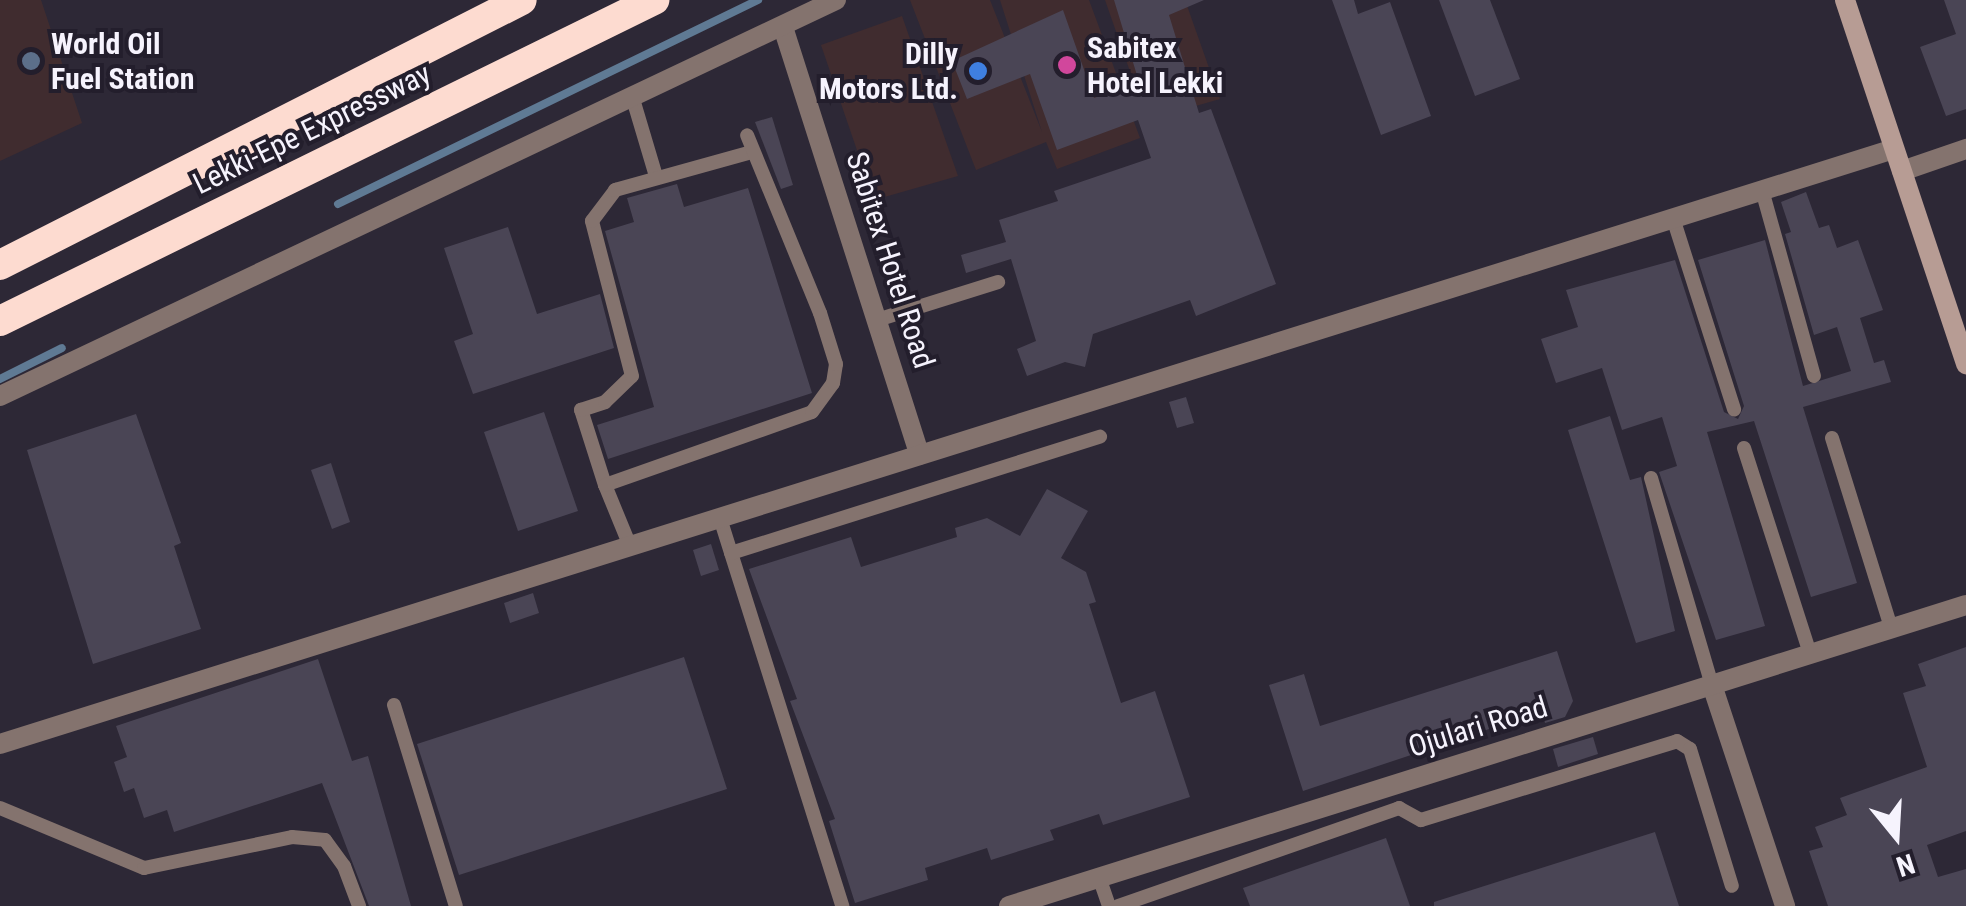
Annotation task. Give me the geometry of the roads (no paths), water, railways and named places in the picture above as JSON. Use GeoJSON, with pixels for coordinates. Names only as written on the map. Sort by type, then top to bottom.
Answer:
{"type":"FeatureCollection","features":[{"type":"Feature","properties":{"kind":"highway","name":"Lekki-Epe Expressway"},"geometry":{"type":"LineString","coordinates":[[0,265],[522,0]]}},
{"type":"Feature","properties":{"kind":"highway","name":"Lekki-Epe Expressway"},"geometry":{"type":"LineString","coordinates":[[0,321],[654,0]]}},
{"type":"Feature","properties":{"kind":"main road"},"geometry":{"type":"LineString","coordinates":[[1845,0],[1966,364]]}},
{"type":"Feature","properties":{"kind":"street"},"geometry":{"type":"LineString","coordinates":[[0,396],[836,0]]}},
{"type":"Feature","properties":{"kind":"street","name":"Sabitex Hotel Road"},"geometry":{"type":"LineString","coordinates":[[784,27],[920,455]]}},
{"type":"Feature","properties":{"kind":"street"},"geometry":{"type":"LineString","coordinates":[[0,744],[1894,148]]}},
{"type":"Feature","properties":{"kind":"street"},"geometry":{"type":"LineString","coordinates":[[1902,171],[1966,149]]}},
{"type":"Feature","properties":{"kind":"street","name":"Ojulari Road"},"geometry":{"type":"LineString","coordinates":[[1009,906],[1966,605]]}},
{"type":"Feature","properties":{"kind":"street"},"geometry":{"type":"LineString","coordinates":[[1712,684],[1785,906]]}},
{"type":"Feature","properties":{"kind":"lane"},"geometry":{"type":"LineString","coordinates":[[633,98],[656,176]]}},
{"type":"Feature","properties":{"kind":"lane"},"geometry":{"type":"LineString","coordinates":[[605,485],[825,403],[836,364],[784,218],[748,136]]}},
{"type":"Feature","properties":{"kind":"lane"},"geometry":{"type":"LineString","coordinates":[[630,546],[581,410],[615,396],[632,376],[592,221],[616,190],[752,152]]}},
{"type":"Feature","properties":{"kind":"lane"},"geometry":{"type":"LineString","coordinates":[[1762,190],[1814,376]]}},
{"type":"Feature","properties":{"kind":"lane"},"geometry":{"type":"LineString","coordinates":[[1672,218],[1734,408]]}},
{"type":"Feature","properties":{"kind":"lane"},"geometry":{"type":"LineString","coordinates":[[877,320],[998,282]]}},
{"type":"Feature","properties":{"kind":"lane"},"geometry":{"type":"LineString","coordinates":[[731,553],[1100,437]]}},
{"type":"Feature","properties":{"kind":"lane"},"geometry":{"type":"LineString","coordinates":[[1832,438],[1891,628]]}},
{"type":"Feature","properties":{"kind":"lane"},"geometry":{"type":"LineString","coordinates":[[1744,448],[1810,654]]}},
{"type":"Feature","properties":{"kind":"lane"},"geometry":{"type":"LineString","coordinates":[[1651,478],[1712,684]]}},
{"type":"Feature","properties":{"kind":"lane"},"geometry":{"type":"LineString","coordinates":[[720,518],[842,906]]}},
{"type":"Feature","properties":{"kind":"lane"},"geometry":{"type":"LineString","coordinates":[[394,705],[456,906]]}},
{"type":"Feature","properties":{"kind":"lane"},"geometry":{"type":"LineString","coordinates":[[1118,906],[1399,808],[1421,820],[1678,742],[1690,749],[1732,886]]}},
{"type":"Feature","properties":{"kind":"lane"},"geometry":{"type":"LineString","coordinates":[[0,808],[144,868],[292,837],[325,840],[344,866],[359,906]]}},
{"type":"Feature","properties":{"kind":"lane"},"geometry":{"type":"LineString","coordinates":[[1100,878],[1109,906]]}},
{"type":"Feature","properties":{"kind":"waterway"},"geometry":{"type":"LineString","coordinates":[[338,204],[758,0]]}},
{"type":"Feature","properties":{"kind":"waterway"},"geometry":{"type":"LineString","coordinates":[[0,379],[62,348]]}},
{"type":"Feature","properties":{"kind":"place","name":"World Oil Fuel Station"},"geometry":{"type":"Point","coordinates":[31,61]}},
{"type":"Feature","properties":{"kind":"place","name":"Sabitex Hotel Lekki"},"geometry":{"type":"Point","coordinates":[1067,65]}},
{"type":"Feature","properties":{"kind":"place","name":"Dilly Motors Ltd."},"geometry":{"type":"Point","coordinates":[978,71]}}]}
